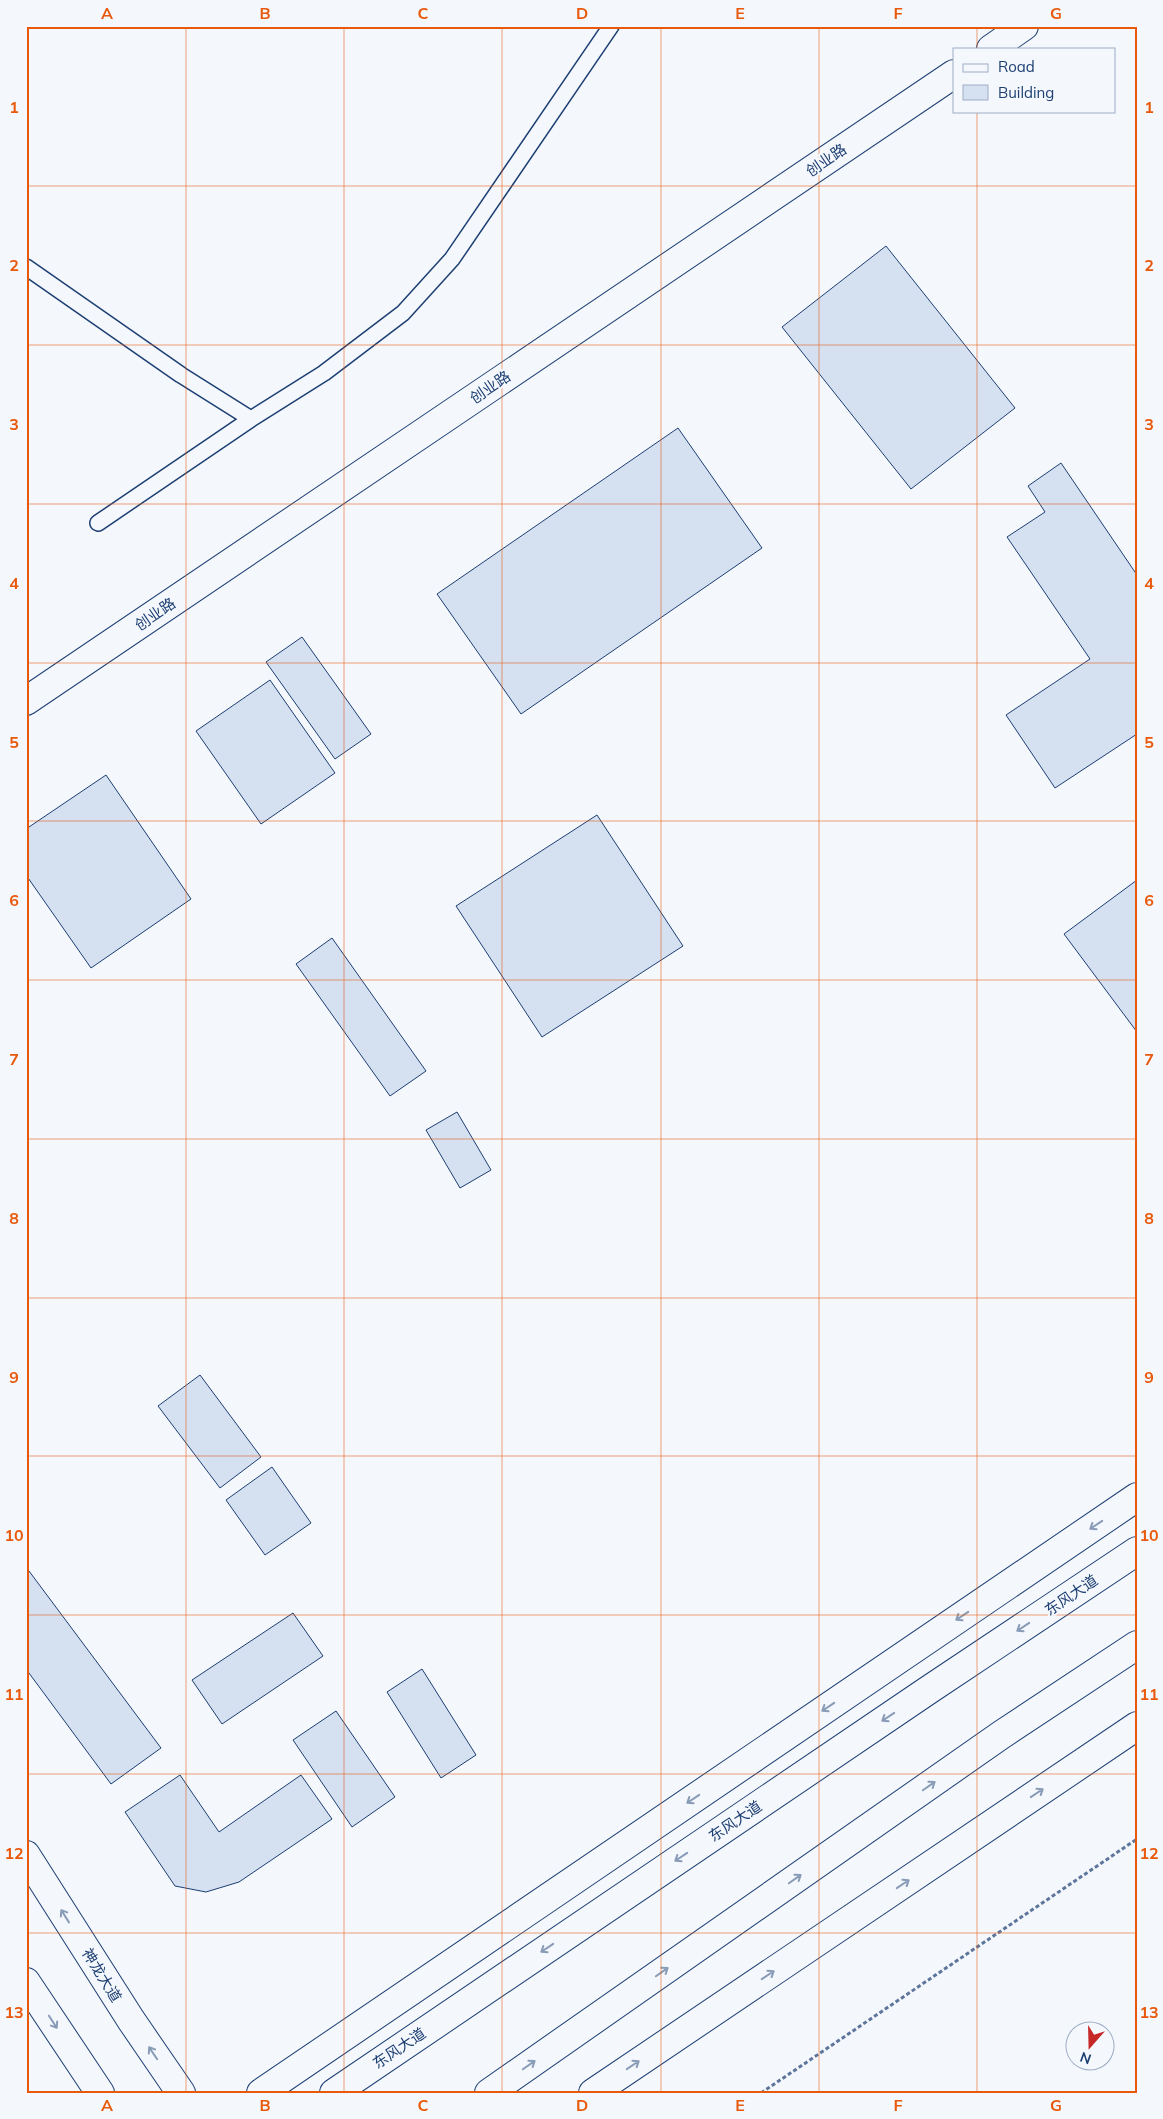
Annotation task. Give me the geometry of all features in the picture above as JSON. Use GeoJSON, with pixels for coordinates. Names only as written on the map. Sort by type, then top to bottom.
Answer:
{"type":"FeatureCollection","features":[{"type":"Feature","properties":{"kind":"main road"},"geometry":{"type":"LineString","coordinates":[[992,48],[1024,26]]}},
{"type":"Feature","properties":{"kind":"main road","name":"创业路"},"geometry":{"type":"LineString","coordinates":[[26,701],[953,75]]}},
{"type":"Feature","properties":{"kind":"main road"},"geometry":{"type":"LineString","coordinates":[[261,2093],[1137,1497]]}},
{"type":"Feature","properties":{"kind":"main road","name":"东风大道"},"geometry":{"type":"LineString","coordinates":[[334,2093],[922,1694],[1137,1551]]}},
{"type":"Feature","properties":{"kind":"main road"},"geometry":{"type":"LineString","coordinates":[[489,2093],[1001,1735],[1137,1645]]}},
{"type":"Feature","properties":{"kind":"main road"},"geometry":{"type":"LineString","coordinates":[[593,2093],[1137,1726]]}},
{"type":"Feature","properties":{"kind":"main road","name":"神龙大道"},"geometry":{"type":"LineString","coordinates":[[26,1855],[131,2020],[181,2093]]}},
{"type":"Feature","properties":{"kind":"main road"},"geometry":{"type":"LineString","coordinates":[[26,1982],[100,2093]]}},
{"type":"Feature","properties":{"kind":"lane"},"geometry":{"type":"LineString","coordinates":[[98,523],[251,419],[324,373],[403,313],[452,259],[611,26]]}},
{"type":"Feature","properties":{"kind":"lane"},"geometry":{"type":"LineString","coordinates":[[26,267],[181,375],[251,419]]}},
{"type":"Feature","properties":{"kind":"path"},"geometry":{"type":"LineString","coordinates":[[761,2093],[1137,1839]]}},
{"type":"Feature","properties":{"kind":"building"},"geometry":{"type":"Polygon","coordinates":[[[886,246],[1015,408],[911,489],[782,327],[886,246]]]}},
{"type":"Feature","properties":{"kind":"building"},"geometry":{"type":"Polygon","coordinates":[[[678,428],[762,548],[521,714],[437,594],[678,428]]]}},
{"type":"Feature","properties":{"kind":"building"},"geometry":{"type":"Polygon","coordinates":[[[1061,463],[1137,575],[1137,734],[1055,788],[1006,715],[1090,659],[1007,537],[1045,512],[1028,486],[1061,463]]]}},
{"type":"Feature","properties":{"kind":"building"},"geometry":{"type":"Polygon","coordinates":[[[302,637],[371,734],[335,759],[266,662],[302,637]]]}},
{"type":"Feature","properties":{"kind":"building"},"geometry":{"type":"Polygon","coordinates":[[[270,680],[335,773],[261,824],[196,731],[270,680]]]}},
{"type":"Feature","properties":{"kind":"building"},"geometry":{"type":"Polygon","coordinates":[[[106,775],[191,899],[91,968],[26,875],[26,829],[106,775]]]}},
{"type":"Feature","properties":{"kind":"building"},"geometry":{"type":"Polygon","coordinates":[[[597,815],[683,946],[542,1037],[456,906],[597,815]]]}},
{"type":"Feature","properties":{"kind":"building"},"geometry":{"type":"Polygon","coordinates":[[[1137,880],[1137,1032],[1064,934],[1137,880]]]}},
{"type":"Feature","properties":{"kind":"building"},"geometry":{"type":"Polygon","coordinates":[[[332,938],[426,1071],[390,1096],[296,964],[332,938]]]}},
{"type":"Feature","properties":{"kind":"building"},"geometry":{"type":"Polygon","coordinates":[[[457,1112],[491,1170],[460,1188],[426,1130],[457,1112]]]}},
{"type":"Feature","properties":{"kind":"building"},"geometry":{"type":"Polygon","coordinates":[[[200,1375],[261,1457],[220,1488],[158,1406],[200,1375]]]}},
{"type":"Feature","properties":{"kind":"building"},"geometry":{"type":"Polygon","coordinates":[[[272,1467],[311,1523],[265,1555],[226,1500],[272,1467]]]}},
{"type":"Feature","properties":{"kind":"building"},"geometry":{"type":"Polygon","coordinates":[[[26,1567],[161,1748],[111,1784],[26,1669],[26,1567]]]}},
{"type":"Feature","properties":{"kind":"building"},"geometry":{"type":"Polygon","coordinates":[[[293,1613],[323,1656],[222,1724],[192,1680],[293,1613]]]}},
{"type":"Feature","properties":{"kind":"building"},"geometry":{"type":"Polygon","coordinates":[[[422,1669],[476,1755],[441,1778],[387,1692],[422,1669]]]}},
{"type":"Feature","properties":{"kind":"building"},"geometry":{"type":"Polygon","coordinates":[[[336,1711],[395,1797],[352,1827],[293,1740],[336,1711]]]}},
{"type":"Feature","properties":{"kind":"building"},"geometry":{"type":"Polygon","coordinates":[[[180,1775],[219,1832],[301,1775],[332,1819],[239,1882],[206,1892],[175,1886],[125,1812],[180,1775]]]}}]}
